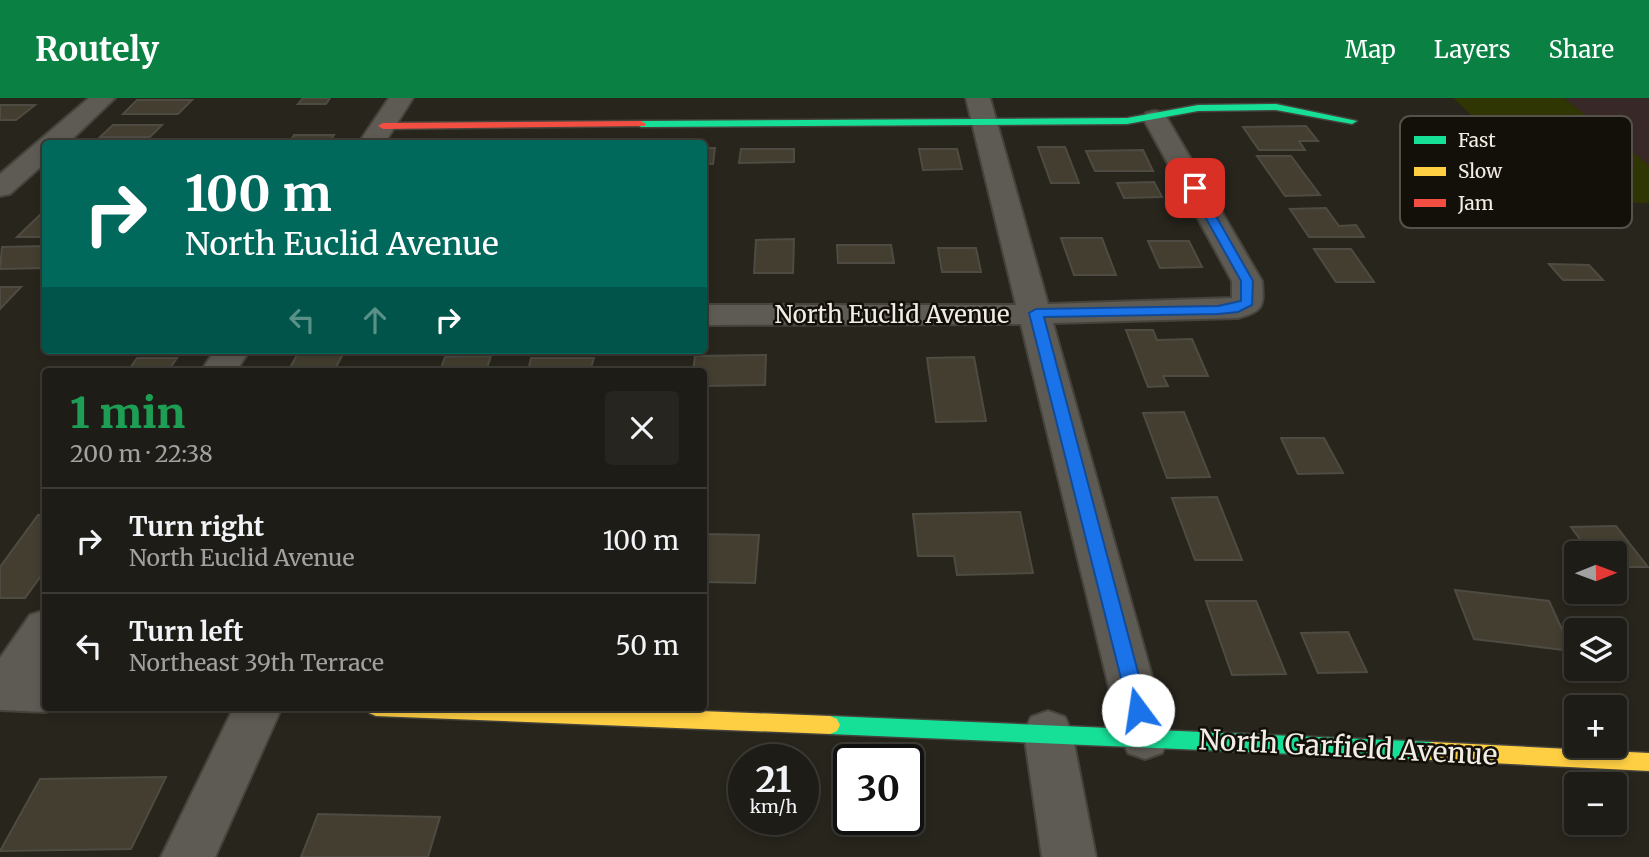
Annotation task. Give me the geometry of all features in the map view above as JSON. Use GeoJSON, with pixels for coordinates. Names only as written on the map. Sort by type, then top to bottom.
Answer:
{"type":"FeatureCollection","features":[{"type":"Feature","properties":{"kind":"street"},"geometry":{"type":"LineString","coordinates":[[56,140],[103,98]]}},
{"type":"Feature","properties":{"kind":"street"},"geometry":{"type":"LineString","coordinates":[[377,134],[401,98]]}},
{"type":"Feature","properties":{"kind":"street"},"geometry":{"type":"LineString","coordinates":[[377,134],[981,110],[1155,118],[1198,108],[1276,107],[1352,121]]}},
{"type":"Feature","properties":{"kind":"street"},"geometry":{"type":"LineString","coordinates":[[981,110],[1145,737]]}},
{"type":"Feature","properties":{"kind":"street","name":"North Euclid Avenue"},"geometry":{"type":"LineString","coordinates":[[707,315],[1036,313],[1238,308],[1248,303],[1247,281],[1155,118]]}},
{"type":"Feature","properties":{"kind":"street"},"geometry":{"type":"LineString","coordinates":[[0,188],[42,151]]}},
{"type":"Feature","properties":{"kind":"street"},"geometry":{"type":"LineString","coordinates":[[17,690],[42,637]]}},
{"type":"Feature","properties":{"kind":"street"},"geometry":{"type":"LineString","coordinates":[[188,857],[256,711]]}},
{"type":"Feature","properties":{"kind":"street","name":"North Garfield Avenue"},"geometry":{"type":"LineString","coordinates":[[479,711],[1145,737],[1649,762]]}},
{"type":"Feature","properties":{"kind":"street"},"geometry":{"type":"LineString","coordinates":[[1048,733],[1069,857]]}},
{"type":"Feature","properties":{"kind":"shaded area"},"geometry":{"type":"Polygon","coordinates":[[[1564,98],[1649,98],[1649,165],[1632,152],[1632,116],[1587,116],[1564,98]]]}},
{"type":"Feature","properties":{"kind":"green space"},"geometry":{"type":"Polygon","coordinates":[[[1453,98],[1564,98],[1587,116],[1472,116],[1453,98]]]}},
{"type":"Feature","properties":{"kind":"green space"},"geometry":{"type":"Polygon","coordinates":[[[1632,152],[1649,165],[1649,203],[1632,203],[1632,152]]]}},
{"type":"Feature","properties":{"kind":"building"},"geometry":{"type":"Polygon","coordinates":[[[303,98],[330,98],[326,104],[298,104],[303,98]]]}},
{"type":"Feature","properties":{"kind":"building"},"geometry":{"type":"Polygon","coordinates":[[[137,100],[192,100],[178,114],[123,114],[137,100]]]}},
{"type":"Feature","properties":{"kind":"building"},"geometry":{"type":"Polygon","coordinates":[[[0,105],[35,105],[16,120],[0,120],[0,105]]]}},
{"type":"Feature","properties":{"kind":"building"},"geometry":{"type":"Polygon","coordinates":[[[113,125],[162,125],[150,137],[100,137],[113,125]]]}},
{"type":"Feature","properties":{"kind":"building"},"geometry":{"type":"Polygon","coordinates":[[[1306,126],[1318,141],[1299,141],[1305,150],[1259,150],[1243,127],[1306,126]]]}},
{"type":"Feature","properties":{"kind":"building"},"geometry":{"type":"Polygon","coordinates":[[[294,135],[334,135],[331,140],[291,140],[294,135]]]}},
{"type":"Feature","properties":{"kind":"building"},"geometry":{"type":"Polygon","coordinates":[[[1038,147],[1065,147],[1079,183],[1051,183],[1038,147]]]}},
{"type":"Feature","properties":{"kind":"building"},"geometry":{"type":"Polygon","coordinates":[[[707,148],[715,148],[713,164],[707,164],[707,148]]]}},
{"type":"Feature","properties":{"kind":"building"},"geometry":{"type":"Polygon","coordinates":[[[741,149],[794,149],[794,162],[739,163],[741,149]]]}},
{"type":"Feature","properties":{"kind":"building"},"geometry":{"type":"Polygon","coordinates":[[[919,149],[957,149],[962,169],[923,170],[919,149]]]}},
{"type":"Feature","properties":{"kind":"building"},"geometry":{"type":"Polygon","coordinates":[[[1143,150],[1153,171],[1095,171],[1086,151],[1143,150]]]}},
{"type":"Feature","properties":{"kind":"building"},"geometry":{"type":"Polygon","coordinates":[[[1257,156],[1291,156],[1320,195],[1285,196],[1257,156]]]}},
{"type":"Feature","properties":{"kind":"building"},"geometry":{"type":"Polygon","coordinates":[[[1154,182],[1162,197],[1124,198],[1117,183],[1154,182]]]}},
{"type":"Feature","properties":{"kind":"building"},"geometry":{"type":"Polygon","coordinates":[[[1326,208],[1339,226],[1356,225],[1364,237],[1309,237],[1290,209],[1326,208]]]}},
{"type":"Feature","properties":{"kind":"building"},"geometry":{"type":"Polygon","coordinates":[[[42,213],[42,237],[17,237],[42,213]]]}},
{"type":"Feature","properties":{"kind":"building"},"geometry":{"type":"Polygon","coordinates":[[[1061,238],[1102,238],[1116,275],[1074,275],[1061,238]]]}},
{"type":"Feature","properties":{"kind":"building"},"geometry":{"type":"Polygon","coordinates":[[[794,239],[793,273],[754,273],[756,240],[794,239]]]}},
{"type":"Feature","properties":{"kind":"building"},"geometry":{"type":"Polygon","coordinates":[[[1148,241],[1189,241],[1202,267],[1160,268],[1148,241]]]}},
{"type":"Feature","properties":{"kind":"building"},"geometry":{"type":"Polygon","coordinates":[[[837,245],[891,245],[894,263],[838,263],[837,245]]]}},
{"type":"Feature","properties":{"kind":"building"},"geometry":{"type":"Polygon","coordinates":[[[42,246],[42,268],[0,269],[2,247],[42,246]]]}},
{"type":"Feature","properties":{"kind":"building"},"geometry":{"type":"Polygon","coordinates":[[[938,248],[976,248],[981,272],[942,272],[938,248]]]}},
{"type":"Feature","properties":{"kind":"building"},"geometry":{"type":"Polygon","coordinates":[[[1314,249],[1351,249],[1374,282],[1336,282],[1314,249]]]}},
{"type":"Feature","properties":{"kind":"building"},"geometry":{"type":"Polygon","coordinates":[[[1549,264],[1589,265],[1603,280],[1563,280],[1549,264]]]}},
{"type":"Feature","properties":{"kind":"building"},"geometry":{"type":"Polygon","coordinates":[[[0,287],[21,287],[0,309],[0,287]]]}},
{"type":"Feature","properties":{"kind":"building"},"geometry":{"type":"Polygon","coordinates":[[[1126,330],[1153,330],[1157,340],[1192,339],[1208,376],[1163,376],[1168,386],[1148,387],[1126,330]]]}},
{"type":"Feature","properties":{"kind":"building"},"geometry":{"type":"Polygon","coordinates":[[[343,354],[336,368],[290,368],[297,355],[343,354]]]}},
{"type":"Feature","properties":{"kind":"building"},"geometry":{"type":"Polygon","coordinates":[[[766,355],[765,385],[707,386],[707,368],[693,368],[695,356],[766,355]]]}},
{"type":"Feature","properties":{"kind":"building"},"geometry":{"type":"Polygon","coordinates":[[[491,356],[487,368],[441,368],[445,357],[491,356]]]}},
{"type":"Feature","properties":{"kind":"building"},"geometry":{"type":"Polygon","coordinates":[[[974,357],[986,421],[936,422],[927,358],[974,357]]]}},
{"type":"Feature","properties":{"kind":"building"},"geometry":{"type":"Polygon","coordinates":[[[137,358],[177,358],[170,368],[130,368],[137,358]]]}},
{"type":"Feature","properties":{"kind":"building"},"geometry":{"type":"Polygon","coordinates":[[[531,358],[594,358],[591,368],[529,368],[531,358]]]}},
{"type":"Feature","properties":{"kind":"building"},"geometry":{"type":"Polygon","coordinates":[[[1184,412],[1210,477],[1167,478],[1143,413],[1184,412]]]}},
{"type":"Feature","properties":{"kind":"building"},"geometry":{"type":"Polygon","coordinates":[[[1281,438],[1324,438],[1343,473],[1298,474],[1281,438]]]}},
{"type":"Feature","properties":{"kind":"building"},"geometry":{"type":"Polygon","coordinates":[[[1217,497],[1242,560],[1195,560],[1172,498],[1217,497]]]}},
{"type":"Feature","properties":{"kind":"building"},"geometry":{"type":"Polygon","coordinates":[[[1020,512],[1033,573],[957,575],[954,556],[918,556],[913,514],[1020,512]]]}},
{"type":"Feature","properties":{"kind":"building"},"geometry":{"type":"Polygon","coordinates":[[[38,515],[42,515],[42,575],[25,598],[0,598],[0,567],[38,515]]]}},
{"type":"Feature","properties":{"kind":"building"},"geometry":{"type":"Polygon","coordinates":[[[1616,526],[1628,541],[1581,541],[1571,527],[1616,526]]]}},
{"type":"Feature","properties":{"kind":"building"},"geometry":{"type":"Polygon","coordinates":[[[707,534],[759,535],[755,583],[707,582],[707,534]]]}},
{"type":"Feature","properties":{"kind":"building"},"geometry":{"type":"Polygon","coordinates":[[[1628,541],[1648,567],[1628,567],[1628,541]]]}},
{"type":"Feature","properties":{"kind":"building"},"geometry":{"type":"Polygon","coordinates":[[[1455,590],[1549,601],[1564,634],[1564,650],[1474,639],[1455,590]]]}},
{"type":"Feature","properties":{"kind":"building"},"geometry":{"type":"Polygon","coordinates":[[[1206,601],[1256,601],[1286,674],[1232,675],[1206,601]]]}},
{"type":"Feature","properties":{"kind":"building"},"geometry":{"type":"Polygon","coordinates":[[[1348,632],[1367,672],[1318,673],[1301,633],[1348,632]]]}},
{"type":"Feature","properties":{"kind":"building"},"geometry":{"type":"Polygon","coordinates":[[[166,777],[131,849],[0,851],[40,779],[166,777]]]}},
{"type":"Feature","properties":{"kind":"building"},"geometry":{"type":"Polygon","coordinates":[[[318,814],[440,817],[428,857],[301,857],[318,814]]]}},
{"type":"Feature","properties":{"kind":"traffic: fast"},"geometry":{"type":"LineString","coordinates":[[641,124],[1127,121],[1198,108],[1276,107],[1352,121]]}},
{"type":"Feature","properties":{"kind":"traffic: fast"},"geometry":{"type":"LineString","coordinates":[[830,725],[1432,751]]}},
{"type":"Feature","properties":{"kind":"traffic: slow"},"geometry":{"type":"LineString","coordinates":[[477,711],[830,725]]}},
{"type":"Feature","properties":{"kind":"traffic: slow"},"geometry":{"type":"LineString","coordinates":[[1432,751],[1649,762]]}},
{"type":"Feature","properties":{"kind":"traffic: jam"},"geometry":{"type":"LineString","coordinates":[[383,126],[641,124]]}},
{"type":"Feature","properties":{"kind":"route"},"geometry":{"type":"LineString","coordinates":[[1138,710],[1036,313],[1218,310],[1238,308],[1248,303],[1247,281],[1195,188]]}}]}
